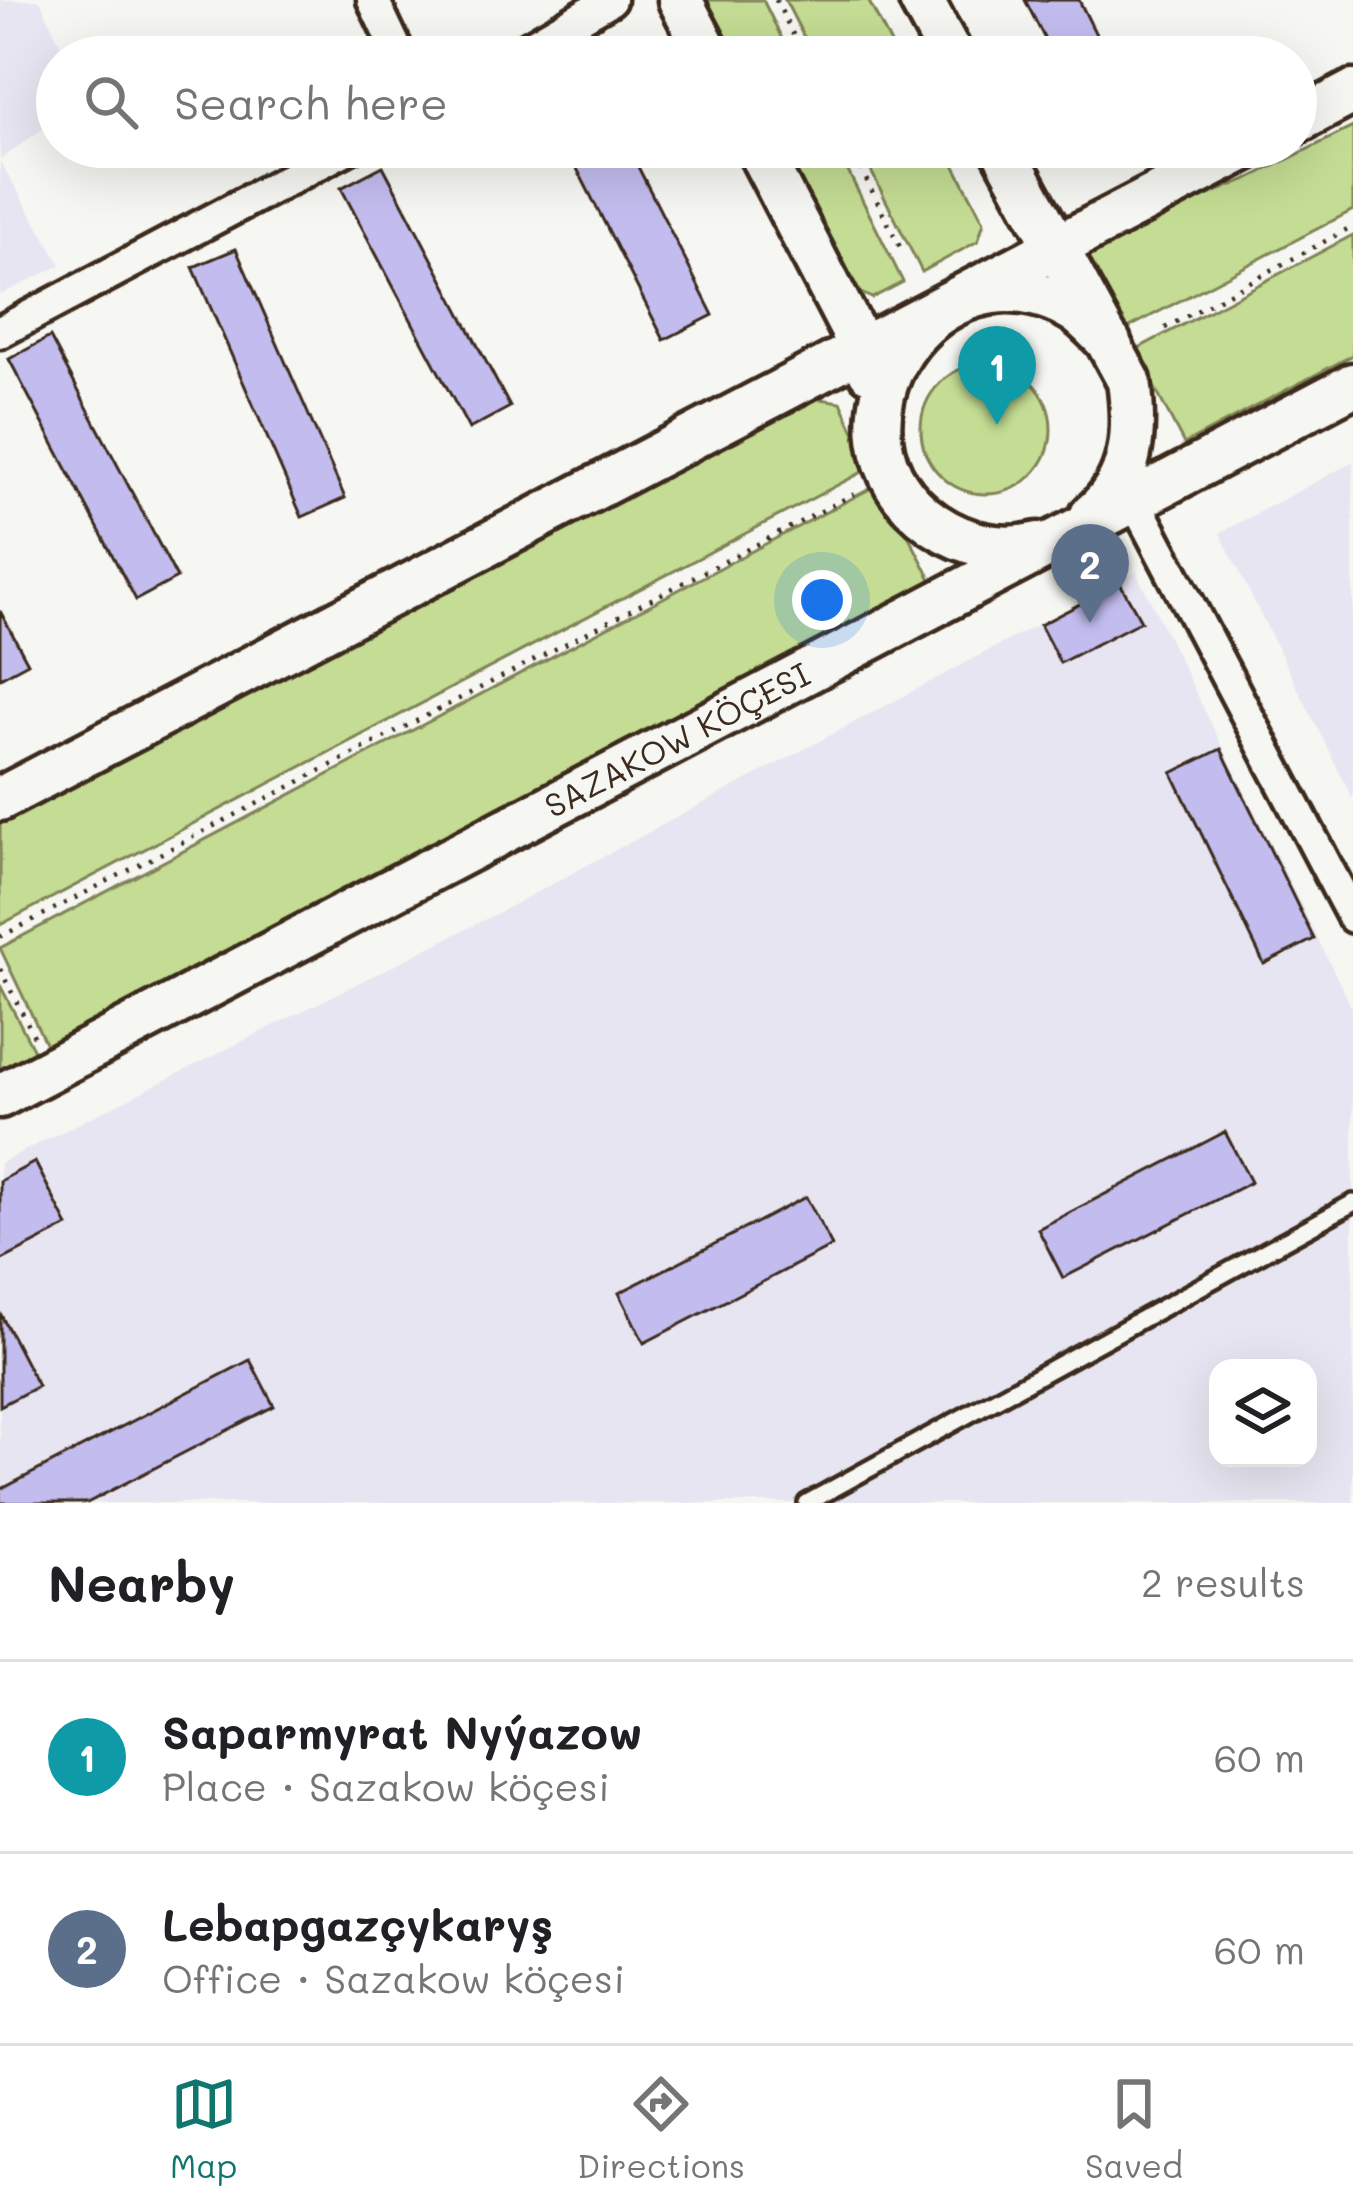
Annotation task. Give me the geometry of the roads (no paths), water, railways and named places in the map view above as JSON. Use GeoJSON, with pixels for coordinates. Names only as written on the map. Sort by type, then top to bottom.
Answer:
{"type":"FeatureCollection","features":[{"type":"Feature","properties":{"kind":"main road"},"geometry":{"type":"LineString","coordinates":[[680,0],[699,36]]}},
{"type":"Feature","properties":{"kind":"main road"},"geometry":{"type":"LineString","coordinates":[[921,0],[941,36]]}},
{"type":"Feature","properties":{"kind":"main road"},"geometry":{"type":"LineString","coordinates":[[1317,111],[1353,92]]}},
{"type":"Feature","properties":{"kind":"main road"},"geometry":{"type":"LineString","coordinates":[[768,168],[862,347],[880,400],[881,442],[894,480],[919,513],[952,536],[992,548],[1033,546],[1071,532]]}},
{"type":"Feature","properties":{"kind":"main road"},"geometry":{"type":"LineString","coordinates":[[1015,168],[1129,381],[1136,424],[1131,483]]}},
{"type":"Feature","properties":{"kind":"main road"},"geometry":{"type":"LineString","coordinates":[[0,799],[1208,168]]}},
{"type":"Feature","properties":{"kind":"main road"},"geometry":{"type":"LineString","coordinates":[[880,400],[889,370],[925,321],[951,304],[993,292],[1036,295],[1077,312],[1109,342]]}},
{"type":"Feature","properties":{"kind":"main road","name":"SAZAKOW KÖÇESI"},"geometry":{"type":"LineString","coordinates":[[0,1096],[1071,532],[1131,483],[1353,385]]}},
{"type":"Feature","properties":{"kind":"street"},"geometry":{"type":"LineString","coordinates":[[373,0],[390,36]]}},
{"type":"Feature","properties":{"kind":"street"},"geometry":{"type":"LineString","coordinates":[[548,36],[610,0]]}},
{"type":"Feature","properties":{"kind":"street"},"geometry":{"type":"LineString","coordinates":[[0,332],[310,168]]}},
{"type":"Feature","properties":{"kind":"street"},"geometry":{"type":"LineString","coordinates":[[1131,483],[1353,917]]}},
{"type":"Feature","properties":{"kind":"lane"},"geometry":{"type":"LineString","coordinates":[[807,1503],[1353,1202]]}},
{"type":"Feature","properties":{"kind":"place","name":"Saparmyrat Nyýazow"},"geometry":{"type":"Point","coordinates":[997,425]}},
{"type":"Feature","properties":{"kind":"place","name":"Lebapgazçykaryş"},"geometry":{"type":"Point","coordinates":[1090,623]}}]}
